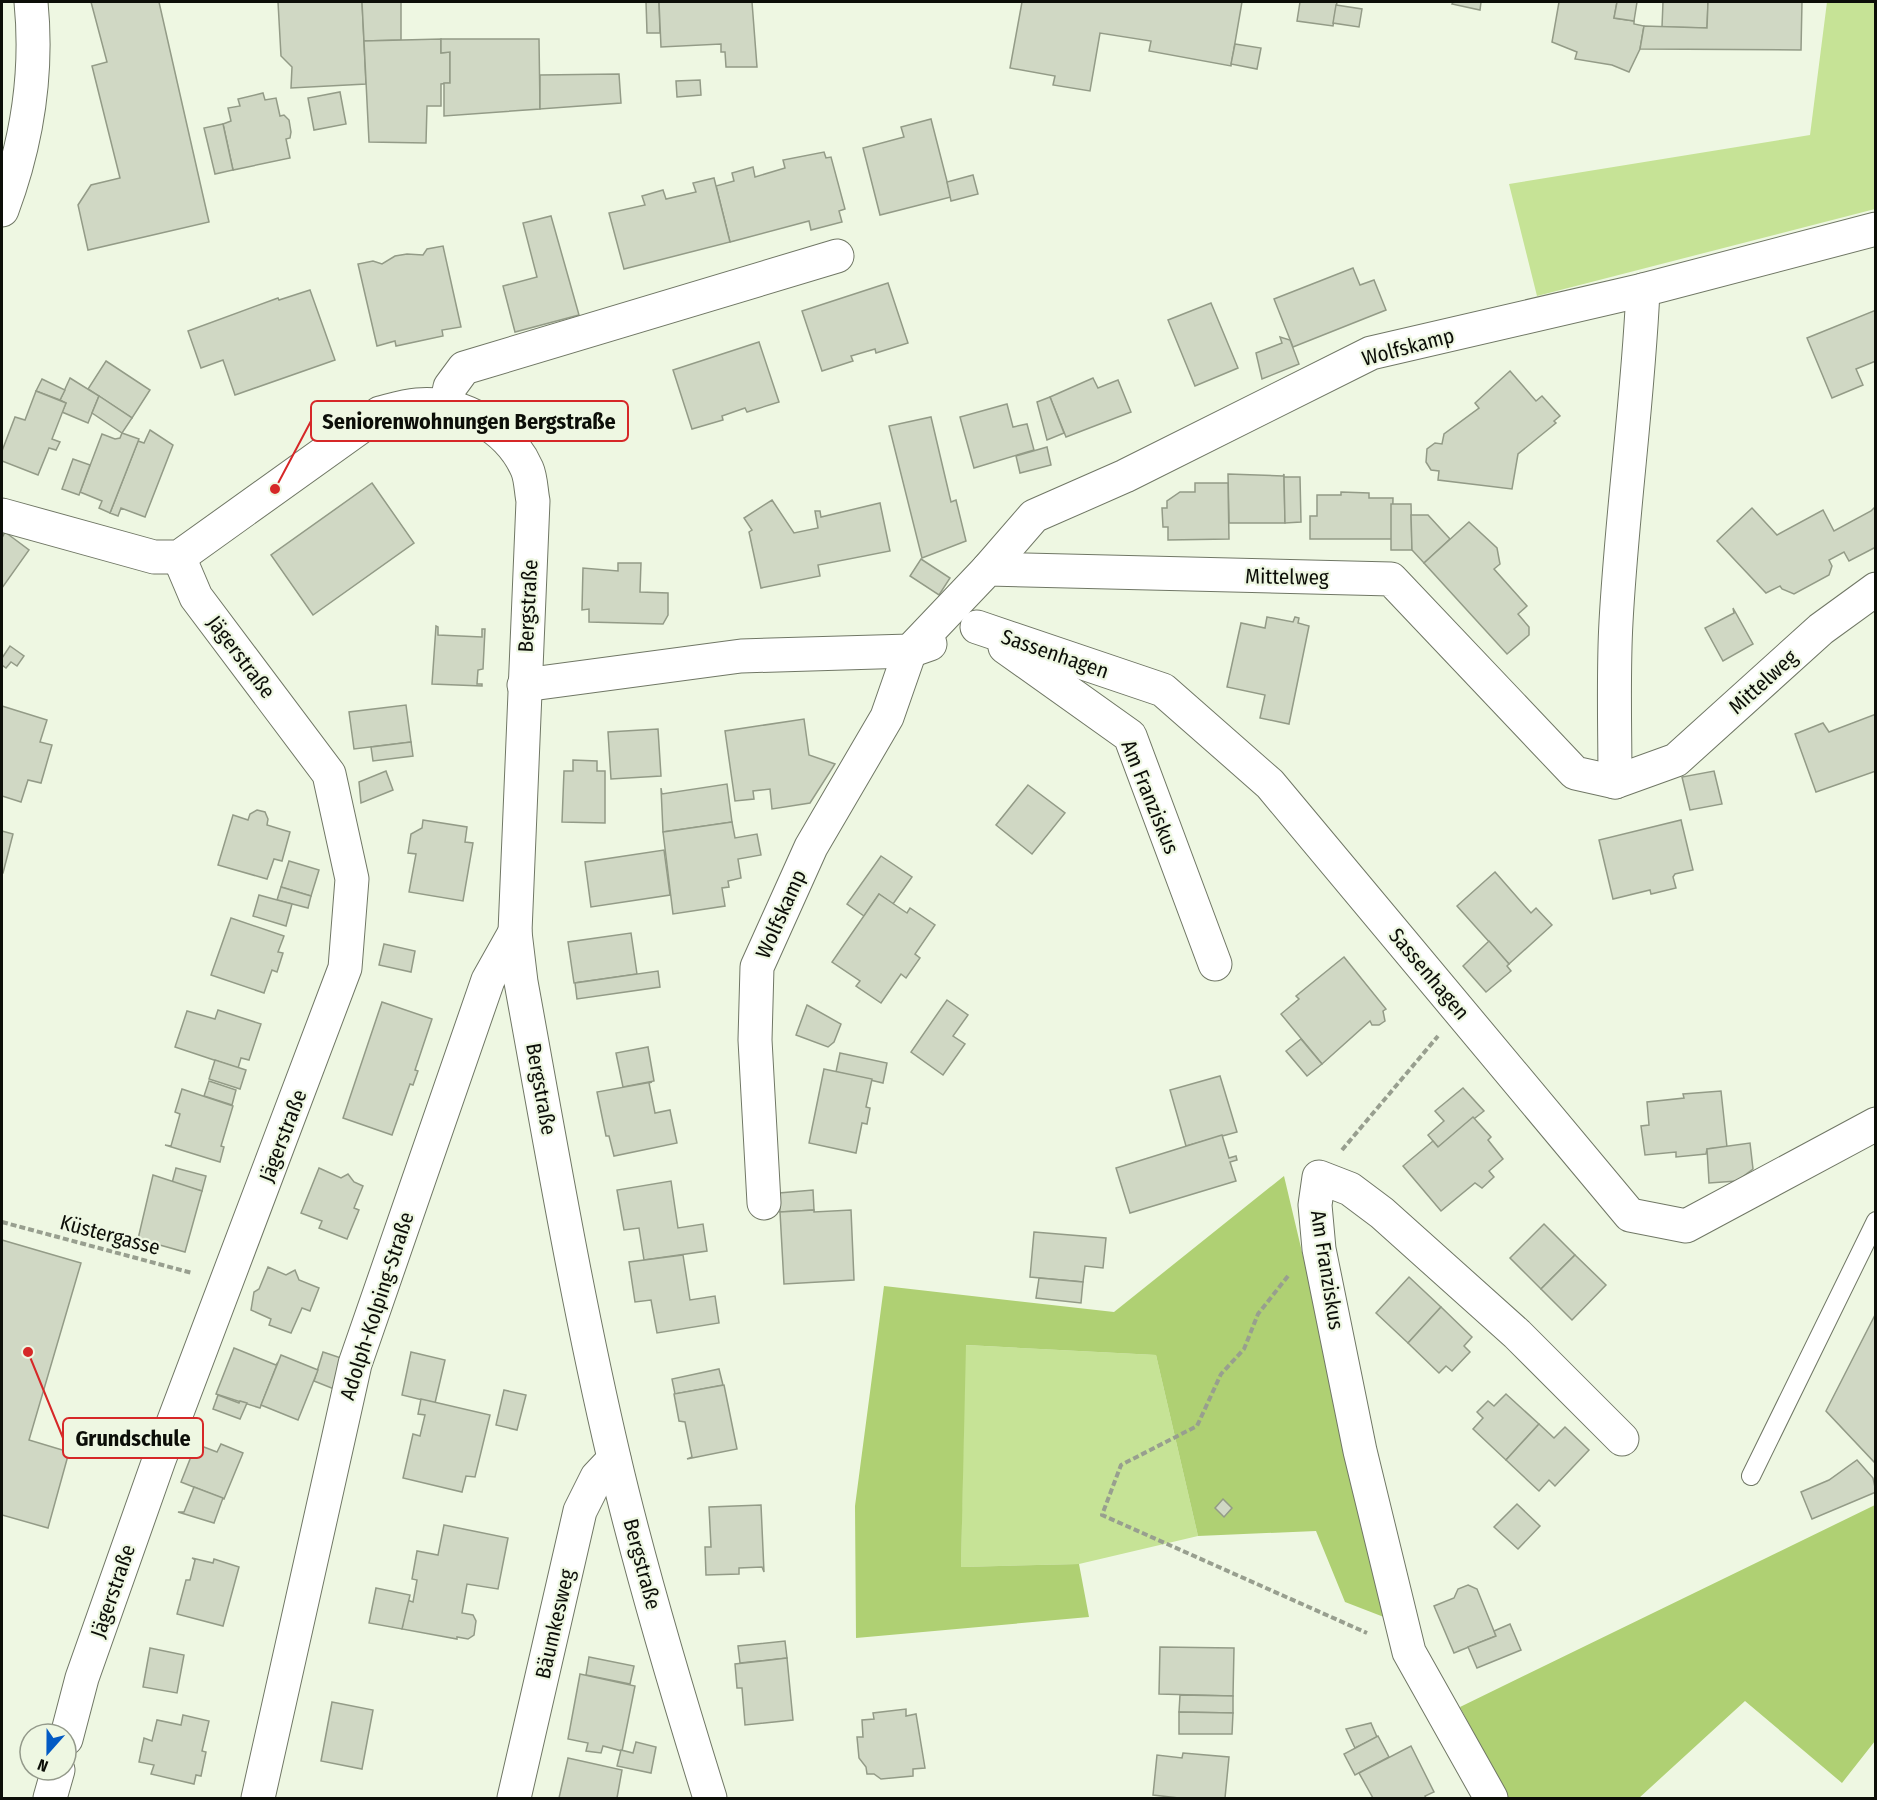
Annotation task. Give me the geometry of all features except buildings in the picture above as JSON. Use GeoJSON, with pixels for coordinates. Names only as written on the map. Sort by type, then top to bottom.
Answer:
{"type":"FeatureCollection","features":[{"type":"Feature","properties":{"kind":"street"},"geometry":{"type":"LineString","coordinates":[[2,210],[21,144],[32,84],[35,45],[31,2]]}},
{"type":"Feature","properties":{"kind":"street","name":"Wolfskamp"},"geometry":{"type":"LineString","coordinates":[[988,569],[1034,516],[1125,476],[1371,353],[1643,290],[1875,229]]}},
{"type":"Feature","properties":{"kind":"street"},"geometry":{"type":"LineString","coordinates":[[446,406],[450,387],[464,368],[837,256]]}},
{"type":"Feature","properties":{"kind":"street"},"geometry":{"type":"LineString","coordinates":[[1615,782],[1616,623],[1631,435],[1640,368],[1643,290]]}},
{"type":"Feature","properties":{"kind":"street","name":"Bergstraße"},"geometry":{"type":"LineString","coordinates":[[178,557],[380,413],[417,405],[446,406],[481,418],[511,442],[527,470],[533,501],[515,932],[521,982],[575,1277],[614,1459],[677,1693],[710,1798]]}},
{"type":"Feature","properties":{"kind":"street"},"geometry":{"type":"LineString","coordinates":[[2,515],[142,554],[178,557]]}},
{"type":"Feature","properties":{"kind":"street","name":"Jägerstraße"},"geometry":{"type":"LineString","coordinates":[[70,1722],[82,1678],[159,1460],[345,968],[352,879],[328,774],[196,597],[178,557]]}},
{"type":"Feature","properties":{"kind":"street"},"geometry":{"type":"LineString","coordinates":[[910,651],[988,569]]}},
{"type":"Feature","properties":{"kind":"street","name":"Mittelweg"},"geometry":{"type":"LineString","coordinates":[[988,569],[1391,579],[1575,773],[1615,782],[1676,760],[1821,629],[1875,589]]}},
{"type":"Feature","properties":{"kind":"street"},"geometry":{"type":"LineString","coordinates":[[524,685],[741,656],[910,651],[977,627]]}},
{"type":"Feature","properties":{"kind":"street","name":"Am Franziskus"},"geometry":{"type":"LineString","coordinates":[[977,627],[1130,736],[1215,964]]}},
{"type":"Feature","properties":{"kind":"street","name":"Sassenhagen"},"geometry":{"type":"LineString","coordinates":[[977,627],[1163,690],[1270,784],[1630,1215],[1686,1226],[1875,1124]]}},
{"type":"Feature","properties":{"kind":"street","name":"Wolfskamp"},"geometry":{"type":"LineString","coordinates":[[765,1203],[755,1041],[757,967],[811,847],[887,717],[910,651]]}},
{"type":"Feature","properties":{"kind":"street","name":"Adolph-Kolping-Straße"},"geometry":{"type":"LineString","coordinates":[[258,1798],[355,1364],[488,980],[515,932]]}},
{"type":"Feature","properties":{"kind":"street","name":"Am Franziskus"},"geometry":{"type":"LineString","coordinates":[[1491,1798],[1409,1652],[1360,1451],[1319,1249],[1315,1205],[1319,1176],[1350,1189],[1382,1213],[1517,1334],[1622,1439]]}},
{"type":"Feature","properties":{"kind":"street","name":"Bäumkesweg"},"geometry":{"type":"LineString","coordinates":[[514,1798],[580,1511],[597,1477],[614,1459]]}},
{"type":"Feature","properties":{"kind":"street"},"geometry":{"type":"LineString","coordinates":[[50,1798],[55,1782]]}},
{"type":"Feature","properties":{"kind":"lane"},"geometry":{"type":"LineString","coordinates":[[1751,1476],[1875,1221]]}},
{"type":"Feature","properties":{"kind":"path"},"geometry":{"type":"LineString","coordinates":[[1319,1176],[1459,1010]]}},
{"type":"Feature","properties":{"kind":"path","name":"Küstergasse"},"geometry":{"type":"LineString","coordinates":[[2,1222],[199,1275]]}},
{"type":"Feature","properties":{"kind":"path"},"geometry":{"type":"LineString","coordinates":[[1319,1249],[1284,1280],[1258,1314],[1244,1349],[1221,1374],[1197,1426],[1122,1465],[1102,1515],[1409,1652]]}},
{"type":"Feature","properties":{"kind":"green space"},"geometry":{"type":"Polygon","coordinates":[[[1827,2],[1875,2],[1875,209],[1537,296],[1509,184],[1810,135],[1827,2]]]}},
{"type":"Feature","properties":{"kind":"green space"},"geometry":{"type":"Polygon","coordinates":[[[1284,1176],[1389,1619],[1345,1602],[1316,1531],[1198,1536],[1156,1355],[966,1345],[961,1567],[1079,1564],[1089,1617],[856,1638],[855,1506],[884,1286],[1114,1312],[1284,1176]]]}},
{"type":"Feature","properties":{"kind":"green space"},"geometry":{"type":"Polygon","coordinates":[[[965,1345],[1156,1355],[1198,1536],[1079,1564],[961,1567],[965,1345]]]}},
{"type":"Feature","properties":{"kind":"green space"},"geometry":{"type":"Polygon","coordinates":[[[1875,1505],[1875,1741],[1842,1783],[1745,1701],[1639,1798],[1508,1798],[1460,1707],[1875,1505]]]}},
{"type":"Feature","properties":{"kind":"place","name":"Seniorenwohnungen Bergstraße"},"geometry":{"type":"Point","coordinates":[275,489]}},
{"type":"Feature","properties":{"kind":"place","name":"Grundschule"},"geometry":{"type":"Point","coordinates":[28,1352]}}]}
